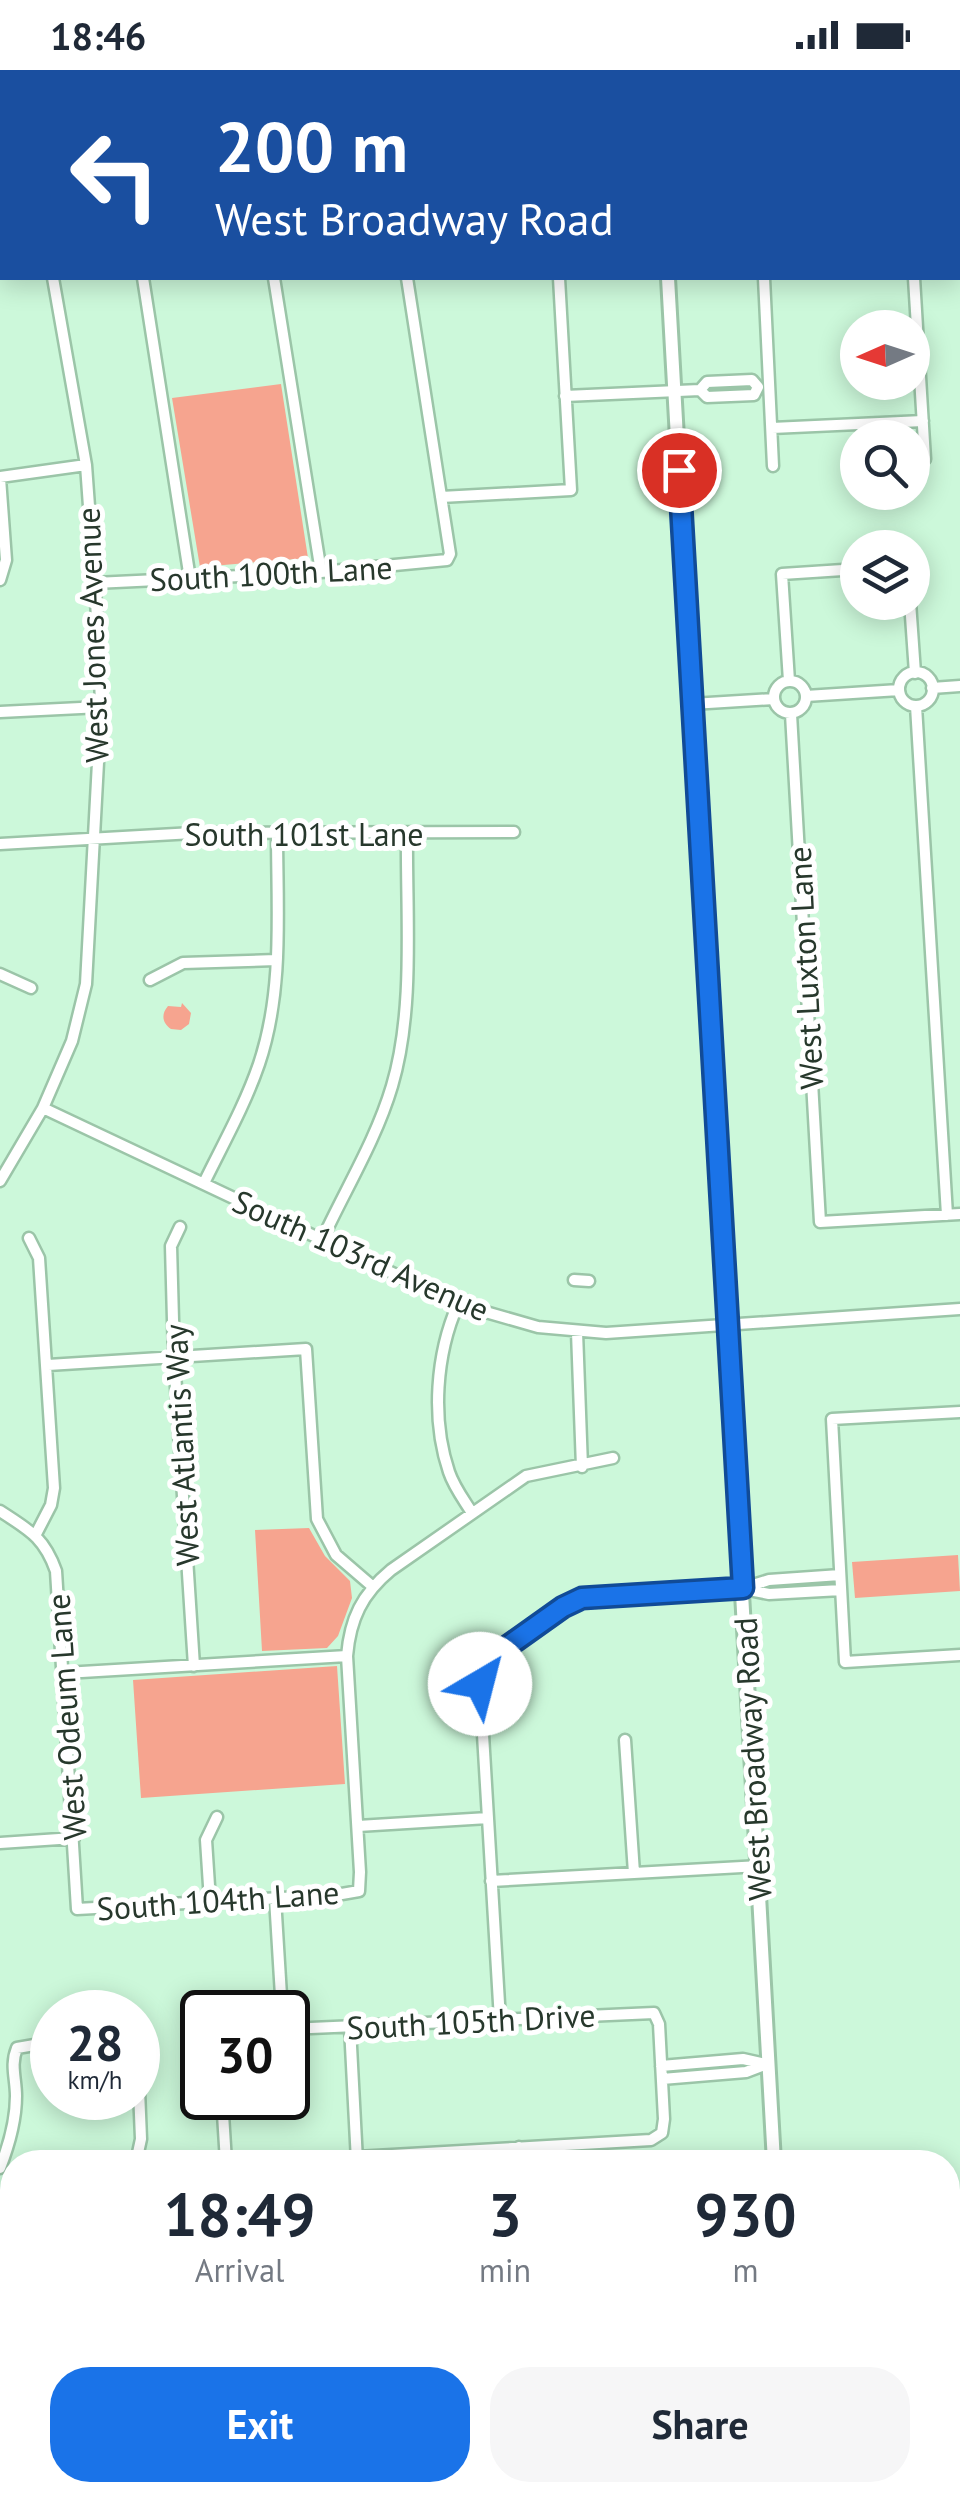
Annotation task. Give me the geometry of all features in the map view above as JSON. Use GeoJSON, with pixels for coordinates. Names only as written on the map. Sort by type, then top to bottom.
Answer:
{"type":"FeatureCollection","features":[{"type":"Feature","properties":{"kind":"main road","name":"West Broadway Road"},"geometry":{"type":"LineString","coordinates":[[668,280],[773,2150]]}},
{"type":"Feature","properties":{"kind":"street","name":"West Jones Avenue"},"geometry":{"type":"LineString","coordinates":[[43,1108],[72,1041],[86,984],[101,707],[86,465],[54,280]]}},
{"type":"Feature","properties":{"kind":"street"},"geometry":{"type":"LineString","coordinates":[[143,280],[190,579]]}},
{"type":"Feature","properties":{"kind":"street"},"geometry":{"type":"LineString","coordinates":[[274,280],[321,572]]}},
{"type":"Feature","properties":{"kind":"street"},"geometry":{"type":"LineString","coordinates":[[408,280],[441,497],[571,490],[559,280]]}},
{"type":"Feature","properties":{"kind":"street"},"geometry":{"type":"LineString","coordinates":[[764,280],[764,387],[772,428],[773,466]]}},
{"type":"Feature","properties":{"kind":"street"},"geometry":{"type":"LineString","coordinates":[[914,280],[922,420]]}},
{"type":"Feature","properties":{"kind":"street"},"geometry":{"type":"LineString","coordinates":[[565,396],[700,390],[707,397],[754,395],[764,387]]}},
{"type":"Feature","properties":{"kind":"street"},"geometry":{"type":"LineString","coordinates":[[772,428],[840,425]]}},
{"type":"Feature","properties":{"kind":"street"},"geometry":{"type":"LineString","coordinates":[[0,580],[6,560],[0,478],[86,465]]}},
{"type":"Feature","properties":{"kind":"street","name":"South 100th Lane"},"geometry":{"type":"LineString","coordinates":[[95,584],[321,572],[447,560],[450,554],[441,497]]}},
{"type":"Feature","properties":{"kind":"street"},"geometry":{"type":"LineString","coordinates":[[789,681],[782,574],[840,570]]}},
{"type":"Feature","properties":{"kind":"street"},"geometry":{"type":"LineString","coordinates":[[911,620],[914,673]]}},
{"type":"Feature","properties":{"kind":"street"},"geometry":{"type":"LineString","coordinates":[[914,673],[925,675],[932,688],[929,699],[916,706],[903,700],[899,690],[904,677],[914,673]]}},
{"type":"Feature","properties":{"kind":"street"},"geometry":{"type":"LineString","coordinates":[[789,681],[802,687],[806,696],[802,708],[790,714],[779,710],[774,698],[780,685],[789,681]]}},
{"type":"Feature","properties":{"kind":"street"},"geometry":{"type":"LineString","coordinates":[[932,688],[960,686]]}},
{"type":"Feature","properties":{"kind":"street"},"geometry":{"type":"LineString","coordinates":[[806,696],[899,690]]}},
{"type":"Feature","properties":{"kind":"street"},"geometry":{"type":"LineString","coordinates":[[692,704],[774,698]]}},
{"type":"Feature","properties":{"kind":"street"},"geometry":{"type":"LineString","coordinates":[[916,706],[947,1215],[960,1214]]}},
{"type":"Feature","properties":{"kind":"street"},"geometry":{"type":"LineString","coordinates":[[0,712],[101,707]]}},
{"type":"Feature","properties":{"kind":"street","name":"West Luxton Lane"},"geometry":{"type":"LineString","coordinates":[[790,714],[820,1222],[947,1215]]}},
{"type":"Feature","properties":{"kind":"street","name":"South 101st Lane"},"geometry":{"type":"LineString","coordinates":[[0,844],[276,833],[514,832]]}},
{"type":"Feature","properties":{"kind":"street"},"geometry":{"type":"LineString","coordinates":[[204,1183],[259,1064],[276,992],[276,833]]}},
{"type":"Feature","properties":{"kind":"street"},"geometry":{"type":"LineString","coordinates":[[322,1240],[382,1115],[403,1038],[407,834]]}},
{"type":"Feature","properties":{"kind":"street"},"geometry":{"type":"LineString","coordinates":[[150,980],[182,964],[276,960]]}},
{"type":"Feature","properties":{"kind":"street"},"geometry":{"type":"LineString","coordinates":[[0,974],[31,988]]}},
{"type":"Feature","properties":{"kind":"street"},"geometry":{"type":"LineString","coordinates":[[0,1181],[43,1108]]}},
{"type":"Feature","properties":{"kind":"street","name":"South 103rd Avenue"},"geometry":{"type":"LineString","coordinates":[[43,1108],[458,1304],[515,1322],[577,1332],[638,1332],[960,1309]]}},
{"type":"Feature","properties":{"kind":"street","name":"West Atlantis Way"},"geometry":{"type":"LineString","coordinates":[[180,1227],[171,1246],[174,1357],[194,1666]]}},
{"type":"Feature","properties":{"kind":"street"},"geometry":{"type":"LineString","coordinates":[[0,1511],[36,1534],[51,1505],[54,1488],[39,1258],[29,1238]]}},
{"type":"Feature","properties":{"kind":"street"},"geometry":{"type":"LineString","coordinates":[[574,1280],[589,1281]]}},
{"type":"Feature","properties":{"kind":"street"},"geometry":{"type":"LineString","coordinates":[[458,1304],[440,1351],[438,1375],[443,1449],[454,1484],[472,1513]]}},
{"type":"Feature","properties":{"kind":"street"},"geometry":{"type":"LineString","coordinates":[[577,1332],[582,1466]]}},
{"type":"Feature","properties":{"kind":"street"},"geometry":{"type":"LineString","coordinates":[[48,1366],[306,1349],[317,1519],[336,1555],[372,1586]]}},
{"type":"Feature","properties":{"kind":"street"},"geometry":{"type":"LineString","coordinates":[[960,1412],[832,1418],[845,1662],[960,1655]]}},
{"type":"Feature","properties":{"kind":"street"},"geometry":{"type":"LineString","coordinates":[[488,1818],[358,1826],[347,1656],[352,1622],[372,1586],[526,1476],[613,1458]]}},
{"type":"Feature","properties":{"kind":"street","name":"West Odeum Lane"},"geometry":{"type":"LineString","coordinates":[[36,1534],[56,1571],[77,1909]]}},
{"type":"Feature","properties":{"kind":"street"},"geometry":{"type":"LineString","coordinates":[[500,2020],[480,1684],[486,1666],[563,1607],[582,1598],[743,1588],[769,1580],[840,1575]]}},
{"type":"Feature","properties":{"kind":"street"},"geometry":{"type":"LineString","coordinates":[[743,1588],[769,1594],[841,1590]]}},
{"type":"Feature","properties":{"kind":"street"},"geometry":{"type":"LineString","coordinates":[[65,1672],[347,1656]]}},
{"type":"Feature","properties":{"kind":"street"},"geometry":{"type":"LineString","coordinates":[[625,1740],[634,1872]]}},
{"type":"Feature","properties":{"kind":"street"},"geometry":{"type":"LineString","coordinates":[[210,1902],[206,1840],[217,1817]]}},
{"type":"Feature","properties":{"kind":"street","name":"South 104th Lane"},"geometry":{"type":"LineString","coordinates":[[77,1909],[359,1891],[358,1826]]}},
{"type":"Feature","properties":{"kind":"street"},"geometry":{"type":"LineString","coordinates":[[0,1843],[74,1838]]}},
{"type":"Feature","properties":{"kind":"street"},"geometry":{"type":"LineString","coordinates":[[491,1881],[760,1866]]}},
{"type":"Feature","properties":{"kind":"street"},"geometry":{"type":"LineString","coordinates":[[274,1898],[280,1990]]}},
{"type":"Feature","properties":{"kind":"street","name":"South 105th Drive"},"geometry":{"type":"LineString","coordinates":[[310,2029],[654,2013],[659,2024],[662,2066]]}},
{"type":"Feature","properties":{"kind":"street"},"geometry":{"type":"LineString","coordinates":[[350,2027],[356,2150]]}},
{"type":"Feature","properties":{"kind":"street"},"geometry":{"type":"LineString","coordinates":[[7,2150],[13,2134],[16,2095],[12,2061],[17,2048],[30,2046]]}},
{"type":"Feature","properties":{"kind":"street"},"geometry":{"type":"LineString","coordinates":[[482,2150],[651,2140],[662,2133],[662,2066],[744,2059],[767,2064]]}},
{"type":"Feature","properties":{"kind":"street"},"geometry":{"type":"LineString","coordinates":[[662,2079],[746,2072],[767,2064]]}},
{"type":"Feature","properties":{"kind":"street"},"geometry":{"type":"LineString","coordinates":[[138,2150],[140,2120]]}},
{"type":"Feature","properties":{"kind":"street"},"geometry":{"type":"LineString","coordinates":[[223,2120],[225,2150]]}},
{"type":"Feature","properties":{"kind":"shaded area"},"geometry":{"type":"Polygon","coordinates":[[[281,384],[308,558],[200,567],[172,398],[281,384]]]}},
{"type":"Feature","properties":{"kind":"shaded area"},"geometry":{"type":"Polygon","coordinates":[[[182,1003],[191,1013],[189,1024],[181,1030],[171,1029],[164,1021],[164,1012],[168,1006],[181,1007],[182,1003]]]}},
{"type":"Feature","properties":{"kind":"shaded area"},"geometry":{"type":"Polygon","coordinates":[[[309,1528],[325,1556],[350,1581],[352,1598],[338,1636],[327,1648],[262,1651],[255,1530],[309,1528]]]}},
{"type":"Feature","properties":{"kind":"shaded area"},"geometry":{"type":"Polygon","coordinates":[[[958,1555],[960,1591],[855,1598],[852,1562],[958,1555]]]}},
{"type":"Feature","properties":{"kind":"shaded area"},"geometry":{"type":"Polygon","coordinates":[[[337,1666],[345,1784],[141,1798],[133,1680],[337,1666]]]}},
{"type":"Feature","properties":{"kind":"route"},"geometry":{"type":"LineString","coordinates":[[480,1684],[494,1656],[572,1601],[743,1588],[679,470]]}}]}
